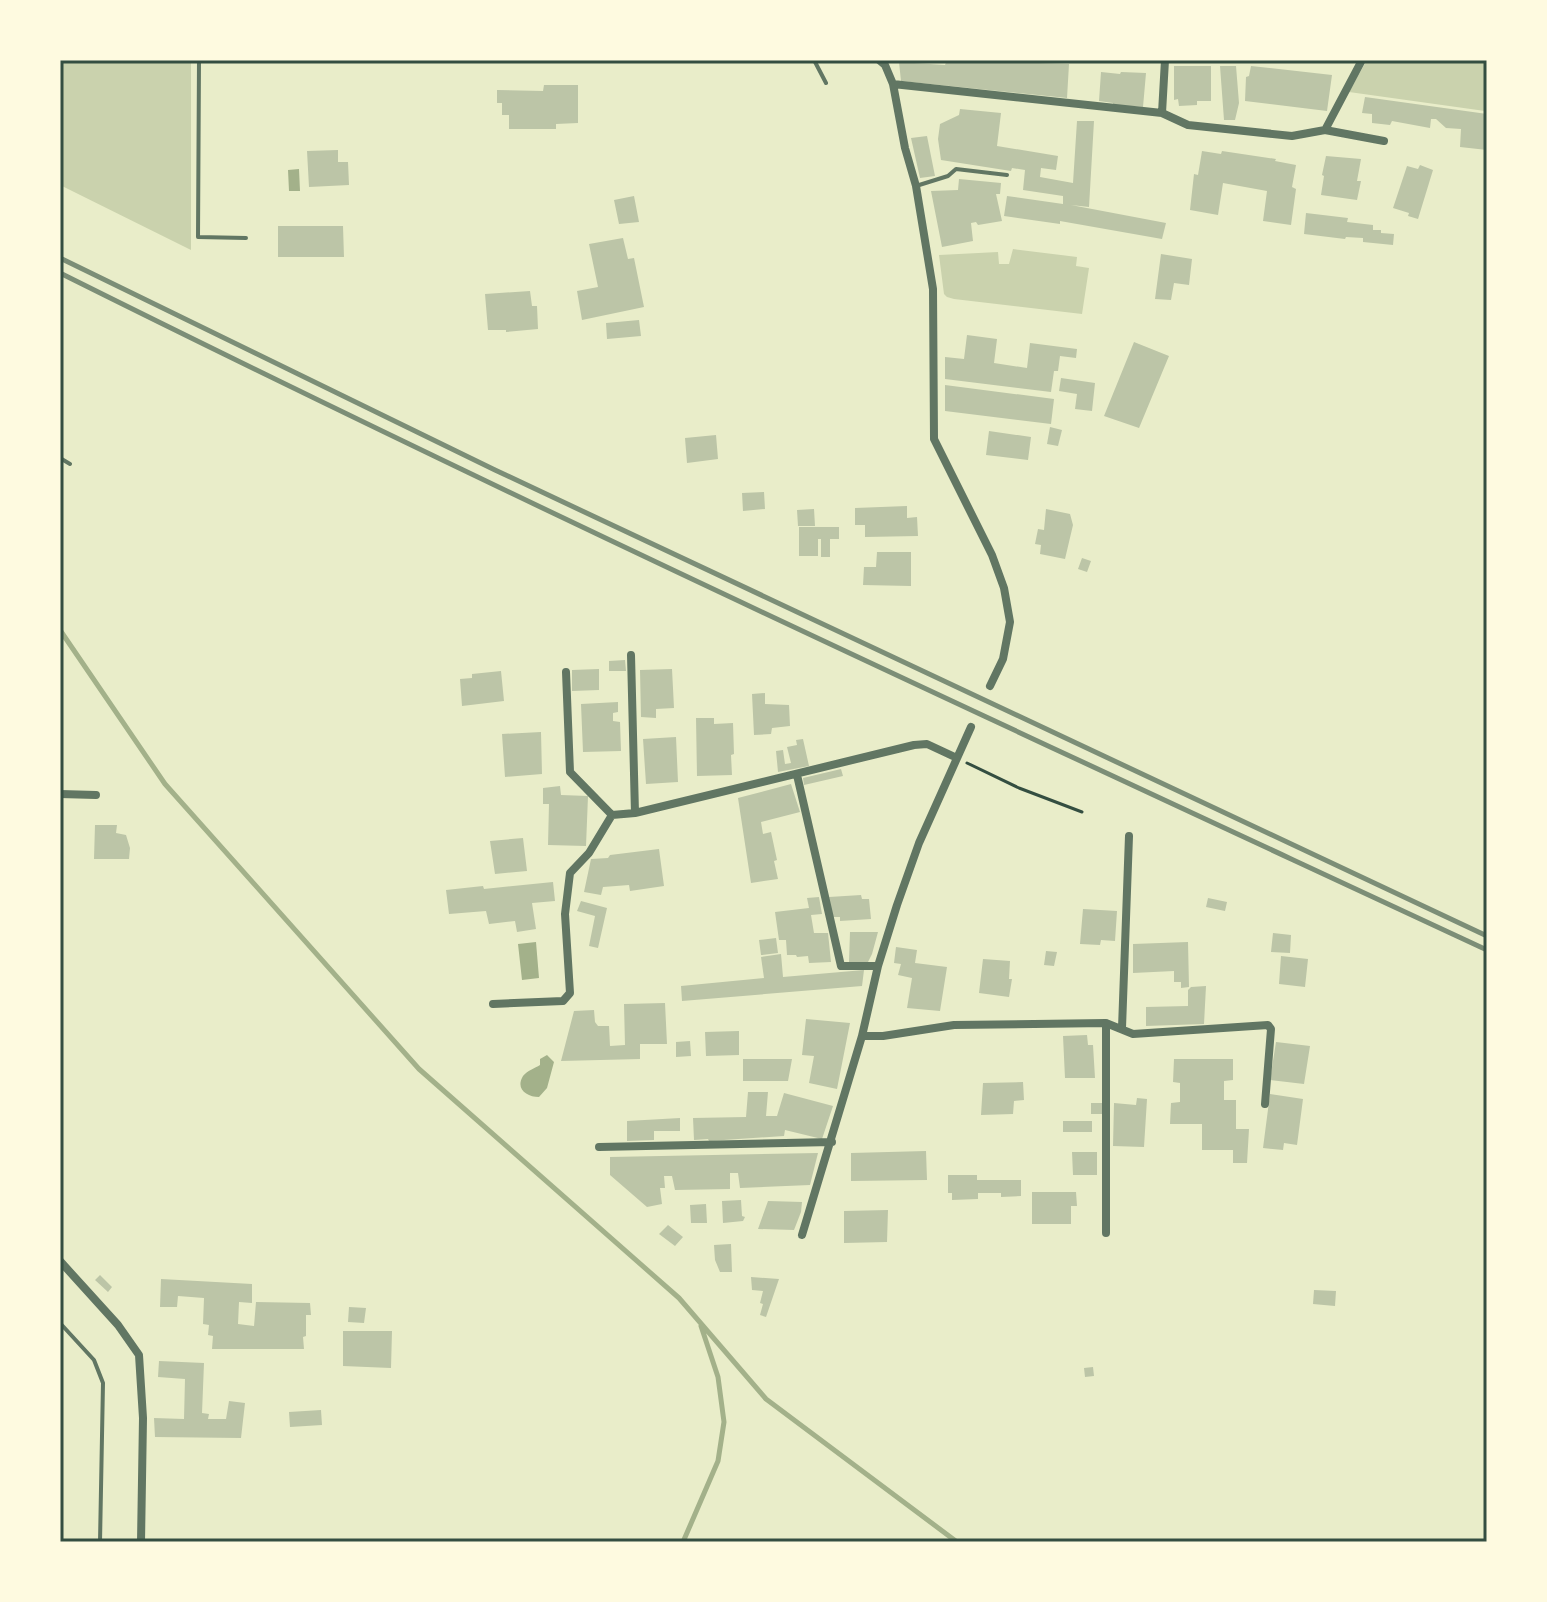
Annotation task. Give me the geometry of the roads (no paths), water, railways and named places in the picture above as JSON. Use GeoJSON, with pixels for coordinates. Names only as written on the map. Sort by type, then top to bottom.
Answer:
{"type":"FeatureCollection","features":[{"type":"Feature","properties":{"kind":"street"},"geometry":{"type":"LineString","coordinates":[[879,60],[885,65],[893,84],[916,186],[933,289],[934,439],[992,555],[1004,588],[1010,622],[1003,659],[990,686]]}},
{"type":"Feature","properties":{"kind":"street"},"geometry":{"type":"LineString","coordinates":[[1162,113],[1165,60]]}},
{"type":"Feature","properties":{"kind":"street"},"geometry":{"type":"LineString","coordinates":[[1325,130],[1362,60]]}},
{"type":"Feature","properties":{"kind":"street"},"geometry":{"type":"LineString","coordinates":[[893,84],[1162,113],[1188,125],[1292,136],[1325,130],[1384,141]]}},
{"type":"Feature","properties":{"kind":"street"},"geometry":{"type":"LineString","coordinates":[[631,655],[635,813]]}},
{"type":"Feature","properties":{"kind":"street"},"geometry":{"type":"LineString","coordinates":[[566,672],[570,772],[612,815]]}},
{"type":"Feature","properties":{"kind":"street"},"geometry":{"type":"LineString","coordinates":[[802,1235],[862,1036],[878,966],[919,843],[971,727]]}},
{"type":"Feature","properties":{"kind":"street"},"geometry":{"type":"LineString","coordinates":[[612,815],[635,813],[914,745],[927,744],[957,758]]}},
{"type":"Feature","properties":{"kind":"street"},"geometry":{"type":"LineString","coordinates":[[797,775],[841,966],[878,966]]}},
{"type":"Feature","properties":{"kind":"street"},"geometry":{"type":"LineString","coordinates":[[60,794],[96,795]]}},
{"type":"Feature","properties":{"kind":"street"},"geometry":{"type":"LineString","coordinates":[[493,1004],[563,1001],[570,993],[565,914],[570,873],[589,853],[612,815]]}},
{"type":"Feature","properties":{"kind":"street"},"geometry":{"type":"LineString","coordinates":[[1122,1028],[1129,836]]}},
{"type":"Feature","properties":{"kind":"street"},"geometry":{"type":"LineString","coordinates":[[862,1036],[883,1036],[954,1025],[1106,1023],[1133,1034],[1268,1025],[1271,1029],[1265,1104]]}},
{"type":"Feature","properties":{"kind":"street"},"geometry":{"type":"LineString","coordinates":[[1106,1023],[1106,1233]]}},
{"type":"Feature","properties":{"kind":"street"},"geometry":{"type":"LineString","coordinates":[[599,1147],[832,1142]]}},
{"type":"Feature","properties":{"kind":"street"},"geometry":{"type":"LineString","coordinates":[[60,1261],[118,1325],[139,1355],[143,1418],[141,1542]]}},
{"type":"Feature","properties":{"kind":"lane"},"geometry":{"type":"LineString","coordinates":[[199,60],[198,237],[246,238]]}},
{"type":"Feature","properties":{"kind":"lane"},"geometry":{"type":"LineString","coordinates":[[814,60],[826,83]]}},
{"type":"Feature","properties":{"kind":"lane"},"geometry":{"type":"LineString","coordinates":[[916,186],[948,176],[956,169],[1007,175]]}},
{"type":"Feature","properties":{"kind":"lane"},"geometry":{"type":"LineString","coordinates":[[60,458],[70,464]]}},
{"type":"Feature","properties":{"kind":"lane"},"geometry":{"type":"LineString","coordinates":[[60,1323],[94,1360],[103,1383],[100,1542]]}},
{"type":"Feature","properties":{"kind":"waterway"},"geometry":{"type":"LineString","coordinates":[[60,630],[165,784],[419,1069],[679,1298],[766,1399],[957,1542]]}},
{"type":"Feature","properties":{"kind":"waterway"},"geometry":{"type":"LineString","coordinates":[[683,1542],[718,1461],[724,1422],[718,1377],[701,1326]]}},
{"type":"Feature","properties":{"kind":"railway"},"geometry":{"type":"LineString","coordinates":[[60,258],[495,470],[1487,936]]}},
{"type":"Feature","properties":{"kind":"railway"},"geometry":{"type":"LineString","coordinates":[[60,273],[593,532],[1487,950]]}}]}
